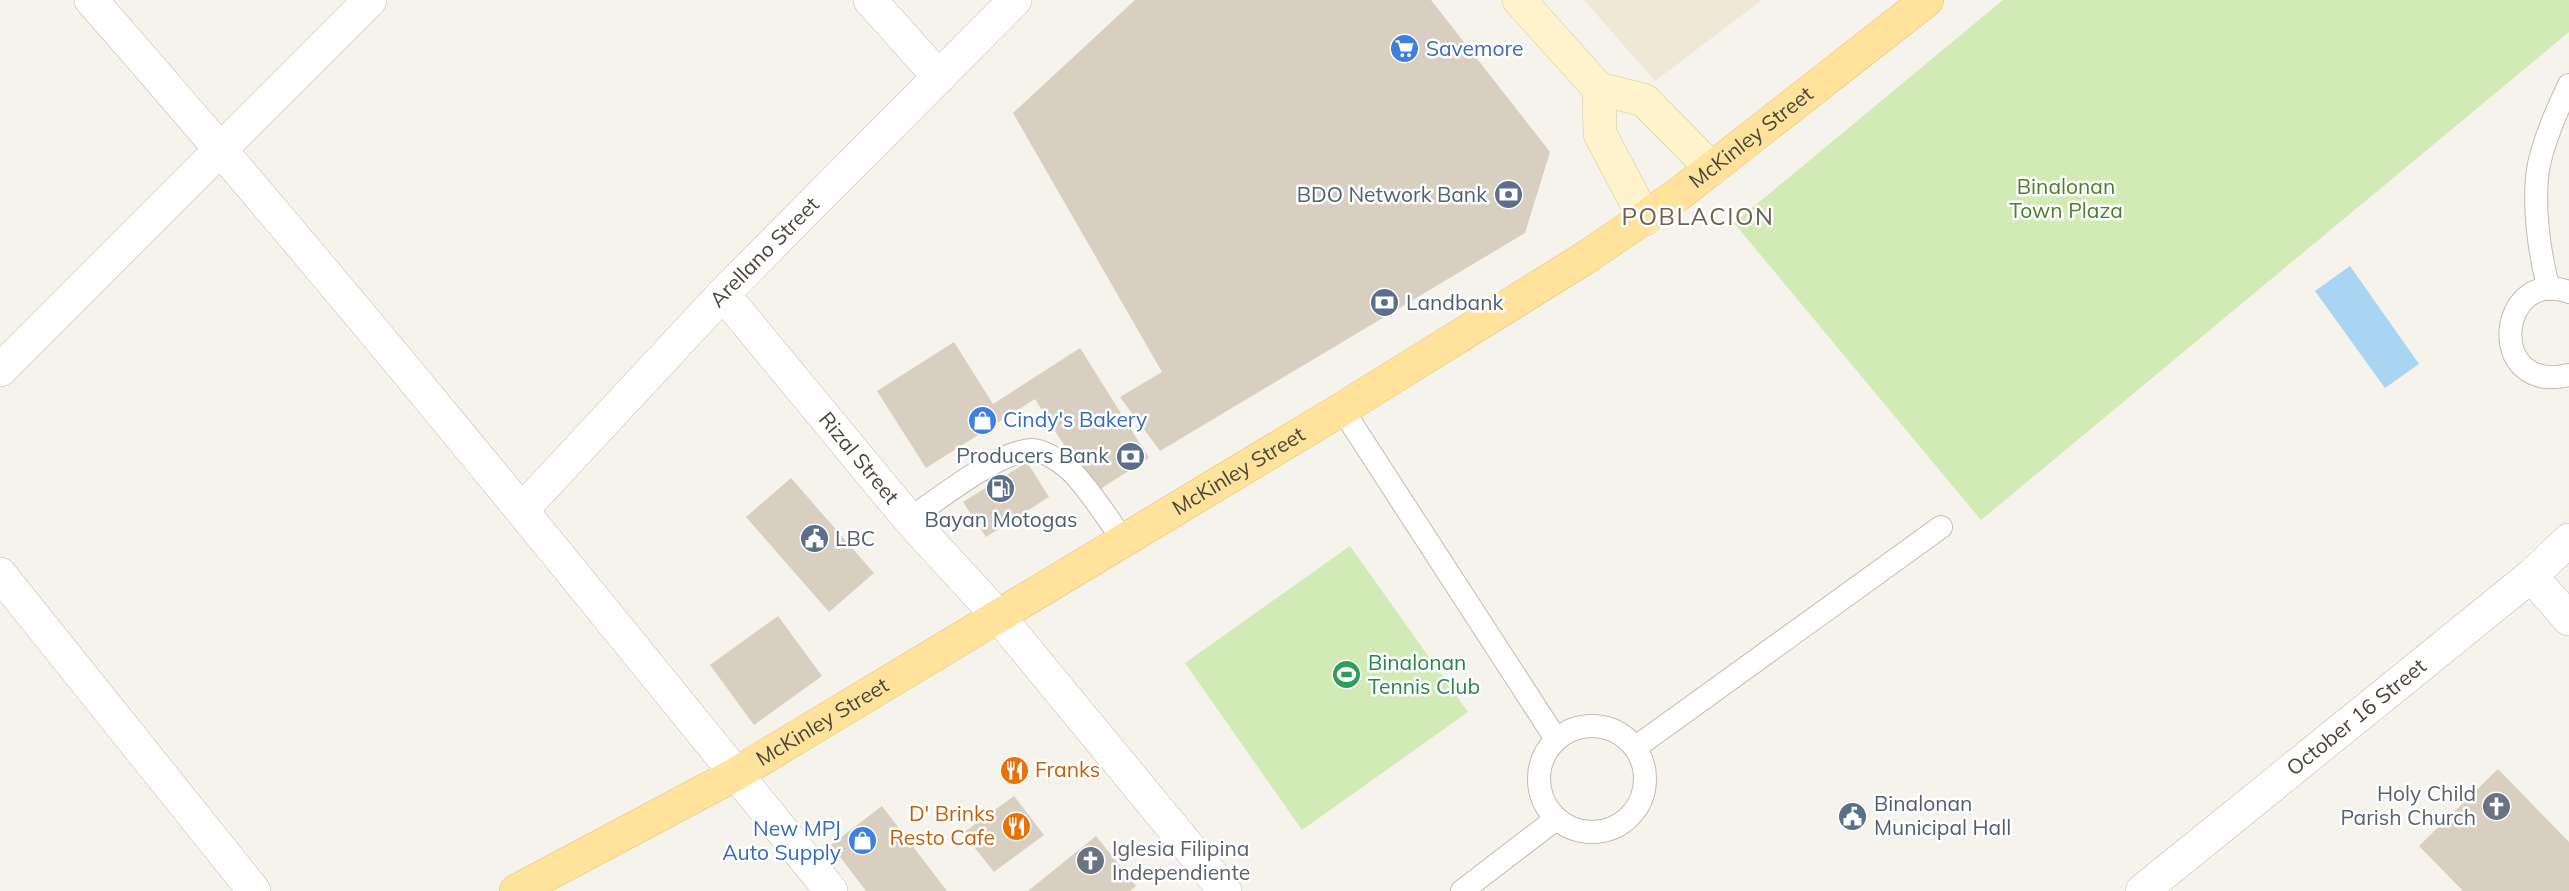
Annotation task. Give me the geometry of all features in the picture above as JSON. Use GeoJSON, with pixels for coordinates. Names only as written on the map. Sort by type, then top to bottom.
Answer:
{"type":"FeatureCollection","features":[{"type":"Feature","properties":{"kind":"main road"},"geometry":{"type":"LineString","coordinates":[[1519,0],[1599,90],[1644,100],[1712,169]]}},
{"type":"Feature","properties":{"kind":"main road","name":"McKinley Street"},"geometry":{"type":"LineString","coordinates":[[516,891],[736,774],[1342,409],[1645,219],[1927,0]]}},
{"type":"Feature","properties":{"kind":"main road"},"geometry":{"type":"LineString","coordinates":[[1599,90],[1600,134],[1645,219]]}},
{"type":"Feature","properties":{"kind":"street"},"geometry":{"type":"LineString","coordinates":[[92,0],[221,148],[522,510],[831,891]]}},
{"type":"Feature","properties":{"kind":"street"},"geometry":{"type":"LineString","coordinates":[[0,370],[370,0]]}},
{"type":"Feature","properties":{"kind":"street"},"geometry":{"type":"LineString","coordinates":[[870,0],[939,76]]}},
{"type":"Feature","properties":{"kind":"street","name":"Arellano Street"},"geometry":{"type":"LineString","coordinates":[[522,510],[723,294],[1015,0]]}},
{"type":"Feature","properties":{"kind":"street","name":"Rizal Street"},"geometry":{"type":"LineString","coordinates":[[723,294],[909,519],[999,617],[1225,891]]}},
{"type":"Feature","properties":{"kind":"street","name":"October 16 Street"},"geometry":{"type":"LineString","coordinates":[[2142,891],[2531,576],[2569,540]]}},
{"type":"Feature","properties":{"kind":"street"},"geometry":{"type":"LineString","coordinates":[[0,574],[254,891]]}},
{"type":"Feature","properties":{"kind":"street"},"geometry":{"type":"LineString","coordinates":[[2531,576],[2569,619]]}},
{"type":"Feature","properties":{"kind":"lane"},"geometry":{"type":"LineString","coordinates":[[2569,85],[2552,125],[2539,165],[2537,201],[2543,267],[2559,291],[2534,293],[2521,302],[2508,330],[2510,345],[2516,359],[2527,369],[2540,376],[2555,378],[2569,375]]}},
{"type":"Feature","properties":{"kind":"lane"},"geometry":{"type":"LineString","coordinates":[[1342,409],[1556,739]]}},
{"type":"Feature","properties":{"kind":"lane"},"geometry":{"type":"LineString","coordinates":[[909,519],[983,469],[1015,453],[1034,450],[1053,458],[1073,473],[1124,541]]}},
{"type":"Feature","properties":{"kind":"lane"},"geometry":{"type":"LineString","coordinates":[[1636,747],[1941,527]]}},
{"type":"Feature","properties":{"kind":"lane"},"geometry":{"type":"LineString","coordinates":[[1598,725],[1619,732],[1636,747],[1645,767],[1645,789],[1636,810],[1619,825],[1599,832],[1576,830],[1556,819],[1543,801],[1538,780],[1543,757],[1556,739],[1576,727],[1598,725]]}},
{"type":"Feature","properties":{"kind":"lane"},"geometry":{"type":"LineString","coordinates":[[1462,891],[1556,819]]}},
{"type":"Feature","properties":{"kind":"shaded area"},"geometry":{"type":"Polygon","coordinates":[[[1584,0],[1762,0],[1655,81],[1584,0]]]}},
{"type":"Feature","properties":{"kind":"green space","name":"Binalonan Town Plaza"},"geometry":{"type":"Polygon","coordinates":[[[2003,0],[2569,0],[2569,32],[1981,520],[1734,223],[2003,0]]]}},
{"type":"Feature","properties":{"kind":"green space"},"geometry":{"type":"Polygon","coordinates":[[[1350,546],[1468,712],[1302,830],[1185,663],[1350,546]]]}},
{"type":"Feature","properties":{"kind":"water"},"geometry":{"type":"Polygon","coordinates":[[[2350,266],[2419,364],[2385,388],[2315,291],[2350,266]]]}},
{"type":"Feature","properties":{"kind":"building"},"geometry":{"type":"Polygon","coordinates":[[[1135,0],[1431,0],[1550,152],[1525,233],[1160,451],[1120,397],[1162,372],[1013,113],[1135,0]]]}},
{"type":"Feature","properties":{"kind":"building"},"geometry":{"type":"Polygon","coordinates":[[[954,342],[993,404],[1080,348],[1149,458],[1094,493],[1035,399],[926,468],[877,391],[954,342]]]}},
{"type":"Feature","properties":{"kind":"building"},"geometry":{"type":"Polygon","coordinates":[[[1027,462],[1049,497],[986,537],[963,502],[1027,462]]]}},
{"type":"Feature","properties":{"kind":"building"},"geometry":{"type":"Polygon","coordinates":[[[791,478],[874,573],[829,612],[746,517],[791,478]]]}},
{"type":"Feature","properties":{"kind":"building"},"geometry":{"type":"Polygon","coordinates":[[[778,616],[822,676],[754,725],[710,665],[778,616]]]}},
{"type":"Feature","properties":{"kind":"building","name":"Holy Child Parish Church"},"geometry":{"type":"Polygon","coordinates":[[[2498,769],[2569,842],[2569,891],[2463,891],[2419,846],[2498,769]]]}},
{"type":"Feature","properties":{"kind":"building"},"geometry":{"type":"Polygon","coordinates":[[[1014,796],[1044,835],[994,872],[963,833],[1014,796]]]}},
{"type":"Feature","properties":{"kind":"building"},"geometry":{"type":"Polygon","coordinates":[[[882,806],[947,891],[866,891],[831,845],[882,806]]]}},
{"type":"Feature","properties":{"kind":"building","name":"Iglesia Filipina Independiente"},"geometry":{"type":"Polygon","coordinates":[[[1096,836],[1136,886],[1130,891],[1028,891],[1096,836]]]}},
{"type":"Feature","properties":{"kind":"place","name":"Savemore"},"geometry":{"type":"Point","coordinates":[1405,49]}},
{"type":"Feature","properties":{"kind":"place","name":"BDO Network Bank"},"geometry":{"type":"Point","coordinates":[1508,195]}},
{"type":"Feature","properties":{"kind":"place","name":"Landbank"},"geometry":{"type":"Point","coordinates":[1385,303]}},
{"type":"Feature","properties":{"kind":"place","name":"Cindy's Bakery"},"geometry":{"type":"Point","coordinates":[982,420]}},
{"type":"Feature","properties":{"kind":"place","name":"Producers Bank"},"geometry":{"type":"Point","coordinates":[1130,456]}},
{"type":"Feature","properties":{"kind":"place","name":"Bayan Motogas"},"geometry":{"type":"Point","coordinates":[1001,489]}},
{"type":"Feature","properties":{"kind":"place","name":"LBC"},"geometry":{"type":"Point","coordinates":[814,539]}},
{"type":"Feature","properties":{"kind":"place","name":"Binalonan Tennis Club"},"geometry":{"type":"Point","coordinates":[1347,675]}},
{"type":"Feature","properties":{"kind":"place","name":"Franks"},"geometry":{"type":"Point","coordinates":[1014,770]}},
{"type":"Feature","properties":{"kind":"place","name":"Holy Child Parish Church"},"geometry":{"type":"Point","coordinates":[2497,806]}},
{"type":"Feature","properties":{"kind":"place","name":"Binalonan Municipal Hall"},"geometry":{"type":"Point","coordinates":[1853,816]}},
{"type":"Feature","properties":{"kind":"place","name":"D' Brinks Resto Cafe"},"geometry":{"type":"Point","coordinates":[1016,826]}},
{"type":"Feature","properties":{"kind":"place","name":"New MPJ Auto Supply"},"geometry":{"type":"Point","coordinates":[862,841]}},
{"type":"Feature","properties":{"kind":"place","name":"Iglesia Filipina Independiente"},"geometry":{"type":"Point","coordinates":[1091,861]}},
{"type":"Feature","properties":{"kind":"district","name":"POBLACION"},"geometry":{"type":"Point","coordinates":[1698,217]}}]}
